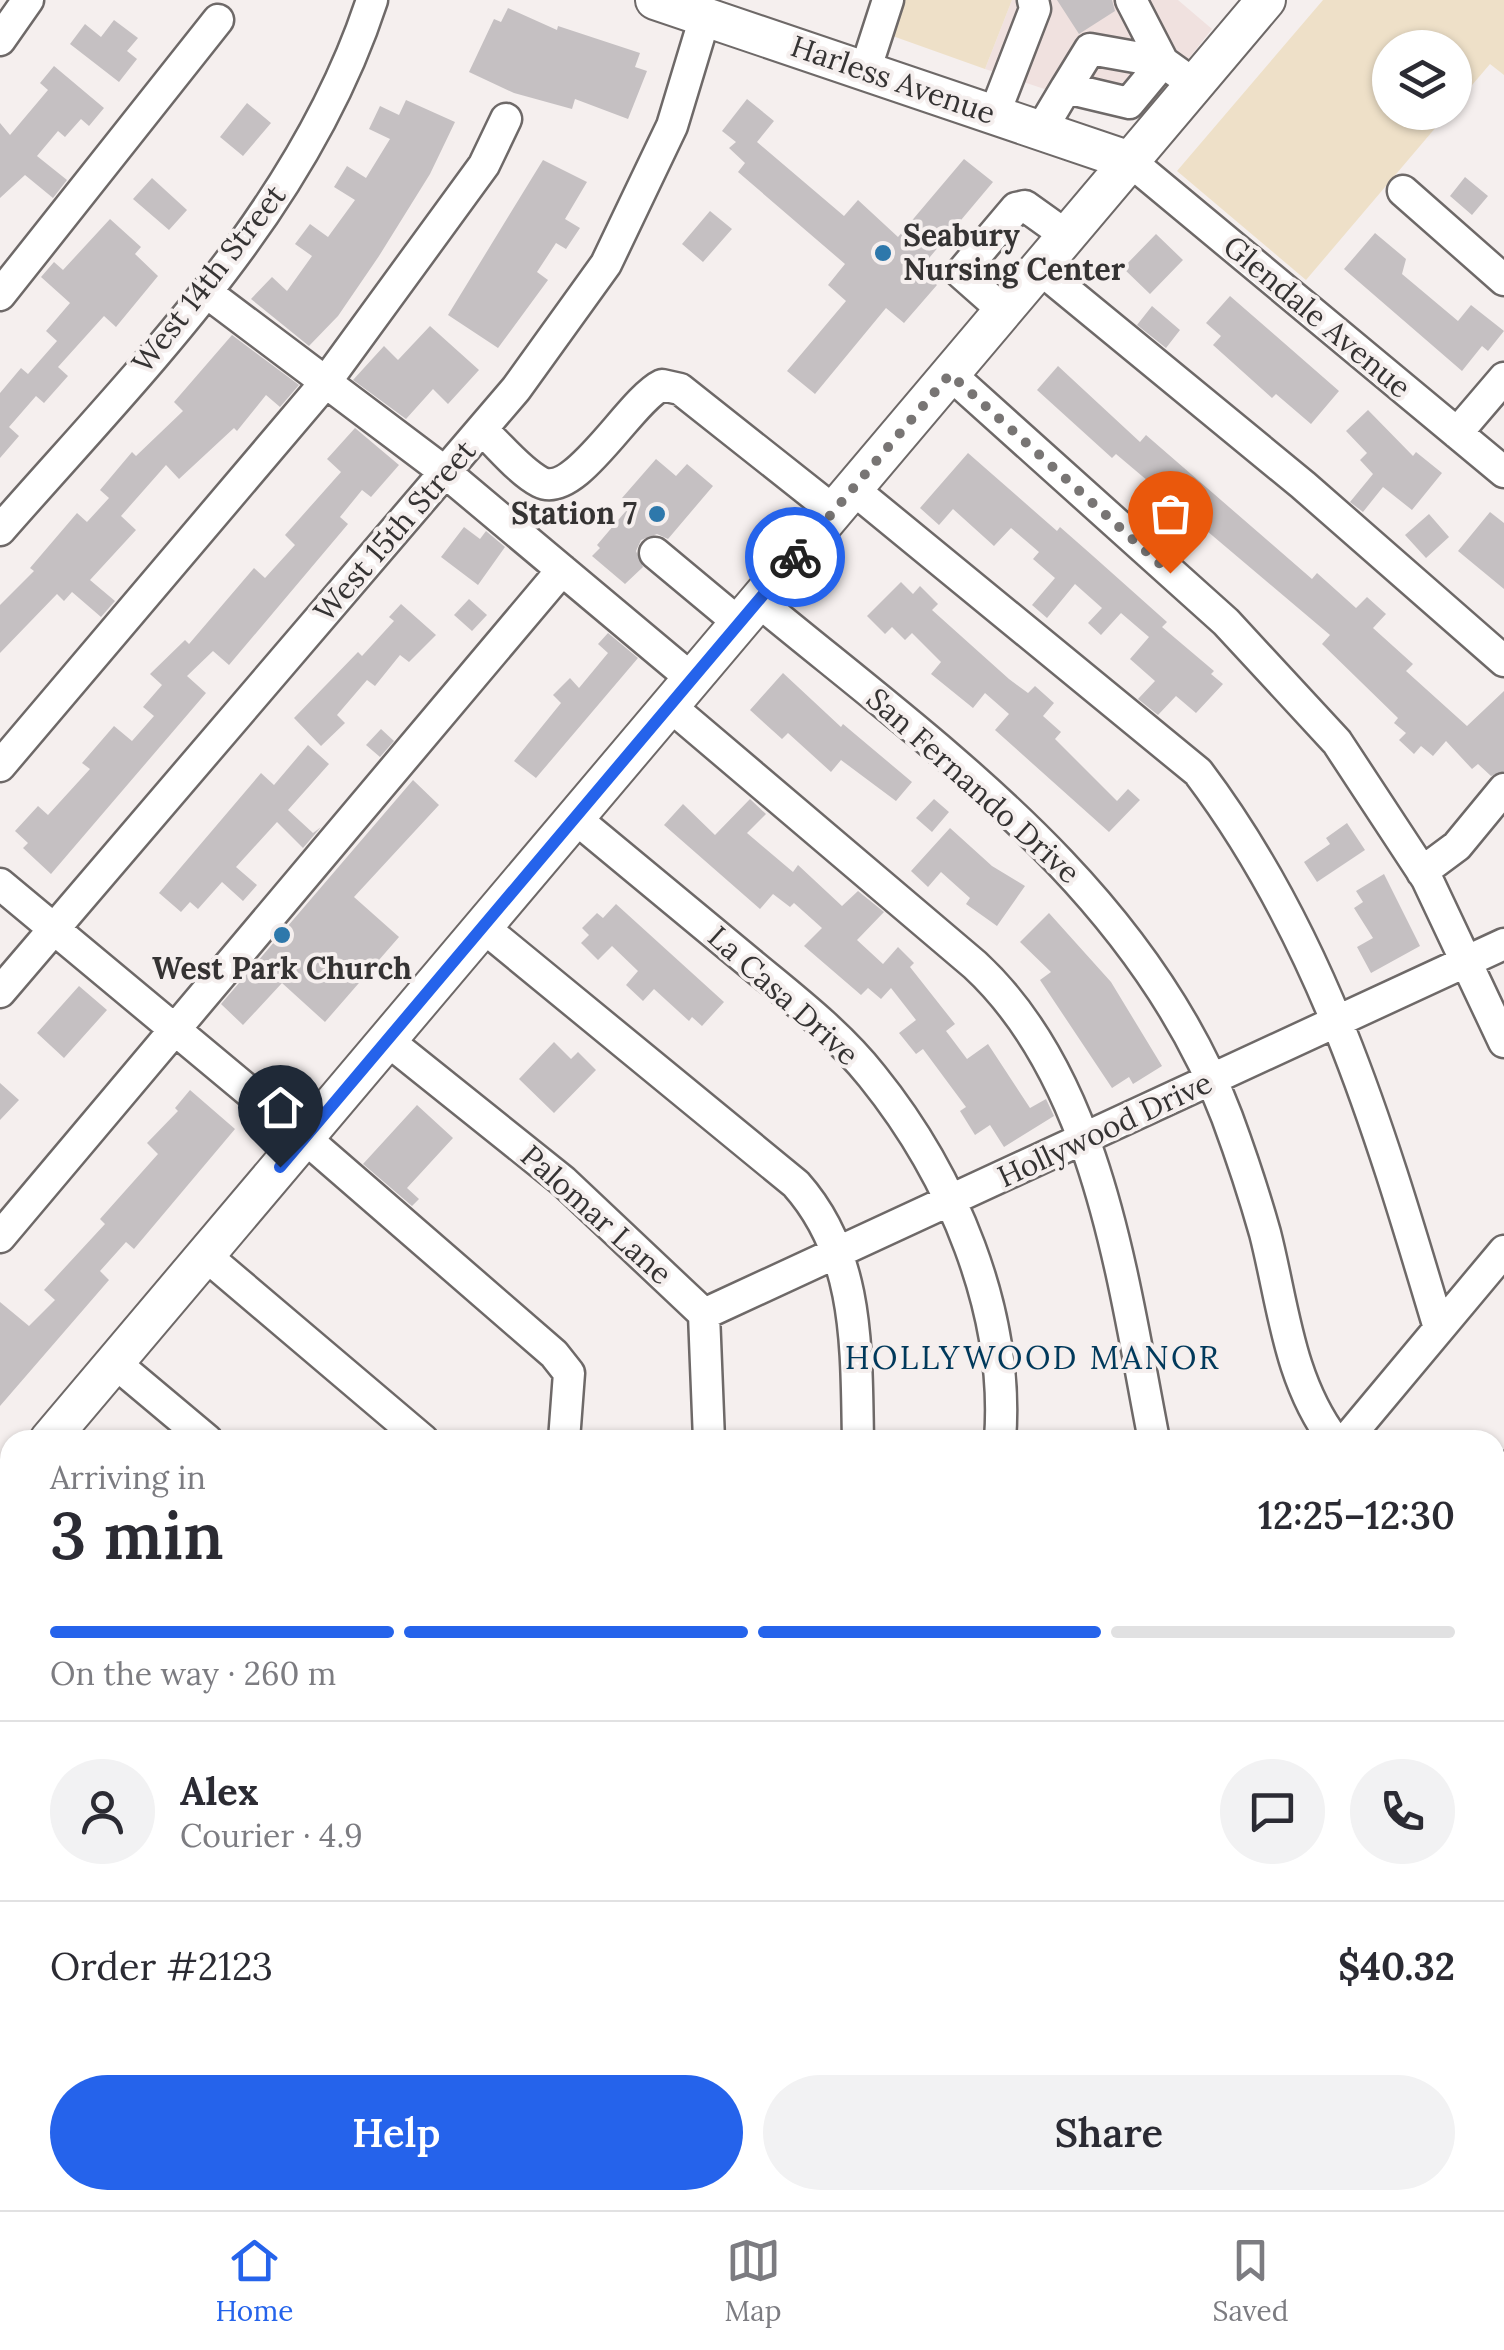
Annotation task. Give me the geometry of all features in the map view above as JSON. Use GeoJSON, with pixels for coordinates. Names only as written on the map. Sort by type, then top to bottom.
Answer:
{"type":"FeatureCollection","features":[{"type":"Feature","properties":{"kind":"main road","name":"Harless Avenue"},"geometry":{"type":"LineString","coordinates":[[656,0],[1130,161]]}},
{"type":"Feature","properties":{"kind":"main road"},"geometry":{"type":"LineString","coordinates":[[57,1430],[1266,0]]}},
{"type":"Feature","properties":{"kind":"street"},"geometry":{"type":"LineString","coordinates":[[0,40],[28,0]]}},
{"type":"Feature","properties":{"kind":"street","name":"West 14th Street"},"geometry":{"type":"LineString","coordinates":[[0,530],[206,292],[266,212],[350,66],[372,0]]}},
{"type":"Feature","properties":{"kind":"street"},"geometry":{"type":"LineString","coordinates":[[865,71],[888,0]]}},
{"type":"Feature","properties":{"kind":"street"},"geometry":{"type":"LineString","coordinates":[[994,115],[1035,10],[1033,0]]}},
{"type":"Feature","properties":{"kind":"street"},"geometry":{"type":"LineString","coordinates":[[1130,0],[1163,62]]}},
{"type":"Feature","properties":{"kind":"street","name":"West 15th Street"},"geometry":{"type":"LineString","coordinates":[[0,992],[516,389],[606,264],[672,126],[705,17]]}},
{"type":"Feature","properties":{"kind":"street"},"geometry":{"type":"LineString","coordinates":[[0,295],[218,20]]}},
{"type":"Feature","properties":{"kind":"street"},"geometry":{"type":"LineString","coordinates":[[1041,130],[1090,49],[1163,62],[1195,84]]}},
{"type":"Feature","properties":{"kind":"street"},"geometry":{"type":"LineString","coordinates":[[1066,88],[1128,104],[1163,62]]}},
{"type":"Feature","properties":{"kind":"street"},"geometry":{"type":"LineString","coordinates":[[0,766],[325,384],[484,165],[506,119]]}},
{"type":"Feature","properties":{"kind":"street","name":"Glendale Avenue"},"geometry":{"type":"LineString","coordinates":[[1130,161],[1504,472]]}},
{"type":"Feature","properties":{"kind":"street"},"geometry":{"type":"LineString","coordinates":[[1403,191],[1504,280]]}},
{"type":"Feature","properties":{"kind":"street"},"geometry":{"type":"LineString","coordinates":[[1004,310],[961,273],[1016,208],[1026,206],[1067,236]]}},
{"type":"Feature","properties":{"kind":"street"},"geometry":{"type":"LineString","coordinates":[[1040,268],[1303,486],[1504,661]]}},
{"type":"Feature","properties":{"kind":"street"},"geometry":{"type":"LineString","coordinates":[[206,292],[445,472],[562,570],[681,692],[1004,991],[1045,1056],[1107,1206],[1152,1430]]}},
{"type":"Feature","properties":{"kind":"street"},"geometry":{"type":"LineString","coordinates":[[950,374],[1226,622],[1337,742],[1422,872],[1504,1042]]}},
{"type":"Feature","properties":{"kind":"street"},"geometry":{"type":"LineString","coordinates":[[1457,433],[1504,378]]}},
{"type":"Feature","properties":{"kind":"street"},"geometry":{"type":"LineString","coordinates":[[482,430],[541,482],[558,484],[574,476],[645,393],[662,385],[680,389],[843,500],[1198,772],[1271,884],[1340,1022],[1381,1134],[1439,1328]]}},
{"type":"Feature","properties":{"kind":"street","name":"San Fernando Drive"},"geometry":{"type":"LineString","coordinates":[[655,554],[749,612],[1007,808],[1092,893],[1162,992],[1211,1081],[1264,1232],[1302,1383],[1328,1430]]}},
{"type":"Feature","properties":{"kind":"street"},"geometry":{"type":"LineString","coordinates":[[0,1238],[562,570]]}},
{"type":"Feature","properties":{"kind":"street"},"geometry":{"type":"LineString","coordinates":[[1422,872],[1458,846],[1504,789]]}},
{"type":"Feature","properties":{"kind":"street","name":"La Casa Drive"},"geometry":{"type":"LineString","coordinates":[[575,818],[808,1012],[871,1074],[922,1147],[970,1249],[994,1332],[999,1430]]}},
{"type":"Feature","properties":{"kind":"street"},"geometry":{"type":"LineString","coordinates":[[0,884],[305,1138],[554,1354],[569,1373],[565,1430]]}},
{"type":"Feature","properties":{"kind":"street"},"geometry":{"type":"LineString","coordinates":[[483,926],[796,1184],[821,1212],[840,1252],[856,1344],[858,1430]]}},
{"type":"Feature","properties":{"kind":"street","name":"Hollywood Drive"},"geometry":{"type":"LineString","coordinates":[[704,1314],[1504,944]]}},
{"type":"Feature","properties":{"kind":"street","name":"Palomar Lane"},"geometry":{"type":"LineString","coordinates":[[387,1040],[563,1181],[704,1314]]}},
{"type":"Feature","properties":{"kind":"street"},"geometry":{"type":"LineString","coordinates":[[1354,1430],[1504,1251]]}},
{"type":"Feature","properties":{"kind":"street"},"geometry":{"type":"LineString","coordinates":[[205,1255],[412,1430]]}},
{"type":"Feature","properties":{"kind":"street"},"geometry":{"type":"LineString","coordinates":[[704,1314],[709,1430]]}},
{"type":"Feature","properties":{"kind":"street"},"geometry":{"type":"LineString","coordinates":[[114,1362],[195,1430]]}},
{"type":"Feature","properties":{"kind":"shaded area"},"geometry":{"type":"Polygon","coordinates":[[[898,0],[1012,0],[985,69],[887,34],[898,0]]]}},
{"type":"Feature","properties":{"kind":"shaded area"},"geometry":{"type":"Polygon","coordinates":[[[1012,0],[1178,0],[1212,29],[1149,109],[1136,116],[1122,115],[985,69],[1012,0]]]}},
{"type":"Feature","properties":{"kind":"shaded area"},"geometry":{"type":"Polygon","coordinates":[[[1323,0],[1504,0],[1504,75],[1490,64],[1472,85],[1472,30],[1372,30],[1372,130],[1434,130],[1306,280],[1177,171],[1323,0]]]}},
{"type":"Feature","properties":{"kind":"building"},"geometry":{"type":"Polygon","coordinates":[[[1057,0],[1112,0],[1115,11],[1079,34],[1057,0]]]}},
{"type":"Feature","properties":{"kind":"building"},"geometry":{"type":"Polygon","coordinates":[[[508,8],[557,30],[558,26],[640,53],[635,67],[647,71],[628,119],[575,99],[572,109],[514,93],[469,72],[494,19],[501,22],[508,8]]]}},
{"type":"Feature","properties":{"kind":"building"},"geometry":{"type":"Polygon","coordinates":[[[114,20],[138,38],[127,51],[137,59],[119,82],[70,44],[85,24],[101,37],[114,20]]]}},
{"type":"Feature","properties":{"kind":"building"},"geometry":{"type":"Polygon","coordinates":[[[54,66],[104,108],[89,126],[81,119],[65,137],[58,131],[37,156],[67,180],[53,198],[25,175],[0,198],[0,123],[10,135],[48,90],[40,83],[54,66]]]}},
{"type":"Feature","properties":{"kind":"building","name":"Seabury Nursing Center"},"geometry":{"type":"Polygon","coordinates":[[[747,99],[774,121],[757,142],[844,216],[858,200],[898,237],[964,159],[993,182],[919,270],[937,285],[904,323],[886,308],[815,394],[787,371],[846,301],[828,285],[845,264],[738,172],[745,163],[729,148],[736,142],[722,131],[747,99]]]}},
{"type":"Feature","properties":{"kind":"building"},"geometry":{"type":"Polygon","coordinates":[[[406,100],[455,122],[430,174],[379,256],[338,316],[309,346],[251,299],[272,277],[287,291],[312,256],[295,244],[310,224],[328,237],[355,200],[334,187],[347,166],[366,178],[390,139],[369,129],[380,106],[399,115],[406,100]]]}},
{"type":"Feature","properties":{"kind":"building"},"geometry":{"type":"Polygon","coordinates":[[[247,103],[271,123],[243,156],[220,137],[247,103]]]}},
{"type":"Feature","properties":{"kind":"building"},"geometry":{"type":"Polygon","coordinates":[[[543,160],[587,182],[565,219],[580,228],[566,249],[556,243],[537,272],[548,280],[498,348],[448,315],[543,160]]]}},
{"type":"Feature","properties":{"kind":"building"},"geometry":{"type":"Polygon","coordinates":[[[1465,177],[1488,196],[1472,215],[1450,196],[1465,177]]]}},
{"type":"Feature","properties":{"kind":"building"},"geometry":{"type":"Polygon","coordinates":[[[152,178],[187,210],[169,230],[133,199],[152,178]]]}},
{"type":"Feature","properties":{"kind":"building"},"geometry":{"type":"Polygon","coordinates":[[[710,211],[732,229],[703,262],[682,244],[710,211]]]}},
{"type":"Feature","properties":{"kind":"building"},"geometry":{"type":"Polygon","coordinates":[[[110,219],[141,247],[135,254],[158,276],[116,327],[104,316],[58,367],[68,376],[44,403],[36,396],[9,427],[19,436],[0,458],[0,393],[21,368],[28,374],[57,341],[46,331],[70,303],[41,277],[54,262],[63,270],[110,219]]]}},
{"type":"Feature","properties":{"kind":"building"},"geometry":{"type":"Polygon","coordinates":[[[1375,233],[1406,259],[1402,274],[1458,321],[1471,305],[1504,331],[1488,351],[1482,346],[1462,371],[1344,269],[1375,233]]]}},
{"type":"Feature","properties":{"kind":"building"},"geometry":{"type":"Polygon","coordinates":[[[1156,234],[1183,260],[1150,294],[1123,268],[1156,234]]]}},
{"type":"Feature","properties":{"kind":"building"},"geometry":{"type":"Polygon","coordinates":[[[1230,296],[1339,391],[1311,424],[1276,394],[1272,398],[1213,345],[1221,336],[1206,323],[1230,296]]]}},
{"type":"Feature","properties":{"kind":"building"},"geometry":{"type":"Polygon","coordinates":[[[1152,306],[1180,330],[1166,348],[1137,325],[1152,306]]]}},
{"type":"Feature","properties":{"kind":"building"},"geometry":{"type":"Polygon","coordinates":[[[430,326],[479,370],[448,404],[433,389],[406,419],[353,380],[384,346],[398,360],[430,326]]]}},
{"type":"Feature","properties":{"kind":"building"},"geometry":{"type":"Polygon","coordinates":[[[232,335],[299,385],[280,407],[266,395],[237,431],[234,428],[179,479],[166,465],[121,516],[136,530],[90,580],[115,601],[101,617],[72,592],[64,601],[57,594],[0,653],[0,605],[34,571],[30,568],[77,513],[87,522],[109,498],[100,490],[132,452],[136,456],[183,411],[174,402],[232,335]]]}},
{"type":"Feature","properties":{"kind":"building"},"geometry":{"type":"Polygon","coordinates":[[[1058,366],[1140,442],[1146,435],[1312,579],[1317,573],[1356,608],[1367,597],[1386,614],[1373,628],[1413,664],[1406,671],[1467,726],[1504,691],[1504,771],[1491,776],[1478,764],[1472,769],[1446,741],[1433,756],[1421,746],[1414,754],[1399,740],[1406,733],[1394,723],[1398,718],[1322,644],[1330,635],[1116,454],[1112,458],[1037,390],[1058,366]]]}},
{"type":"Feature","properties":{"kind":"building"},"geometry":{"type":"Polygon","coordinates":[[[1368,410],[1413,456],[1416,452],[1442,473],[1412,510],[1383,487],[1363,512],[1350,502],[1373,474],[1360,460],[1367,453],[1346,431],[1368,410]]]}},
{"type":"Feature","properties":{"kind":"building"},"geometry":{"type":"Polygon","coordinates":[[[355,428],[399,465],[371,497],[362,490],[340,517],[348,524],[229,665],[213,651],[187,676],[206,693],[51,874],[23,848],[28,843],[15,831],[38,806],[48,815],[90,769],[82,763],[114,726],[132,741],[154,716],[143,707],[162,685],[150,674],[185,640],[189,644],[254,568],[265,578],[295,545],[285,535],[341,472],[327,459],[355,428]]]}},
{"type":"Feature","properties":{"kind":"building"},"geometry":{"type":"Polygon","coordinates":[[[968,453],[1057,531],[1060,527],[1093,556],[1167,622],[1162,627],[1214,671],[1211,674],[1223,684],[1196,713],[1176,696],[1158,715],[1138,699],[1155,681],[1130,659],[1149,637],[1121,613],[1101,635],[1088,623],[1102,608],[1075,584],[1047,618],[1032,605],[1055,578],[1033,559],[1039,552],[1011,528],[994,546],[953,509],[939,525],[920,508],[968,453]]]}},
{"type":"Feature","properties":{"kind":"building","name":"Station 7"},"geometry":{"type":"Polygon","coordinates":[[[656,459],[676,476],[687,464],[713,486],[668,539],[657,534],[641,540],[636,551],[643,567],[625,584],[592,556],[631,505],[622,498],[656,459]]]}},
{"type":"Feature","properties":{"kind":"building"},"geometry":{"type":"Polygon","coordinates":[[[1490,512],[1504,523],[1504,589],[1458,551],[1490,512]]]}},
{"type":"Feature","properties":{"kind":"building"},"geometry":{"type":"Polygon","coordinates":[[[1429,514],[1449,537],[1426,558],[1405,535],[1429,514]]]}},
{"type":"Feature","properties":{"kind":"building"},"geometry":{"type":"Polygon","coordinates":[[[464,527],[480,539],[486,531],[505,547],[478,585],[441,557],[464,527]]]}},
{"type":"Feature","properties":{"kind":"building"},"geometry":{"type":"Polygon","coordinates":[[[901,582],[913,594],[920,586],[938,604],[932,610],[1009,679],[1028,693],[1035,686],[1054,703],[1043,716],[1061,732],[1055,739],[1117,801],[1128,789],[1140,800],[1109,832],[995,730],[1009,714],[985,693],[973,708],[931,674],[941,662],[912,633],[905,640],[892,627],[885,634],[867,616],[901,582]]]}},
{"type":"Feature","properties":{"kind":"building"},"geometry":{"type":"Polygon","coordinates":[[[469,599],[487,615],[472,631],[454,615],[469,599]]]}},
{"type":"Feature","properties":{"kind":"building"},"geometry":{"type":"Polygon","coordinates":[[[401,604],[436,635],[409,662],[400,655],[375,686],[367,680],[337,715],[345,723],[321,746],[294,718],[358,652],[362,656],[394,621],[389,617],[401,604]]]}},
{"type":"Feature","properties":{"kind":"building"},"geometry":{"type":"Polygon","coordinates":[[[608,633],[638,658],[536,778],[514,761],[561,703],[553,695],[570,678],[579,688],[608,653],[598,644],[608,633]]]}},
{"type":"Feature","properties":{"kind":"building"},"geometry":{"type":"Polygon","coordinates":[[[783,673],[841,727],[843,724],[912,782],[896,801],[841,760],[831,772],[788,733],[782,739],[750,710],[783,673]]]}},
{"type":"Feature","properties":{"kind":"building"},"geometry":{"type":"Polygon","coordinates":[[[381,729],[394,741],[380,757],[366,745],[381,729]]]}},
{"type":"Feature","properties":{"kind":"building"},"geometry":{"type":"Polygon","coordinates":[[[308,745],[329,764],[288,810],[313,833],[321,827],[303,848],[277,822],[236,867],[257,885],[243,901],[222,882],[198,909],[190,902],[181,912],[159,893],[261,773],[274,785],[308,745]]]}},
{"type":"Feature","properties":{"kind":"building"},"geometry":{"type":"Polygon","coordinates":[[[413,780],[439,805],[354,897],[399,937],[325,1022],[282,983],[243,1025],[221,1004],[413,780]]]}},
{"type":"Feature","properties":{"kind":"building"},"geometry":{"type":"Polygon","coordinates":[[[750,799],[766,814],[747,833],[793,872],[798,865],[842,906],[858,891],[884,912],[857,940],[883,964],[898,947],[914,963],[910,967],[955,1024],[946,1031],[967,1059],[988,1044],[1030,1108],[1046,1099],[1054,1116],[1004,1147],[990,1125],[975,1135],[960,1111],[966,1107],[923,1049],[916,1054],[899,1033],[916,1020],[891,988],[881,999],[868,988],[861,995],[804,946],[822,928],[794,903],[790,907],[773,894],[760,909],[664,825],[683,804],[715,835],[750,799]]]}},
{"type":"Feature","properties":{"kind":"building"},"geometry":{"type":"Polygon","coordinates":[[[934,799],[949,812],[932,832],[916,818],[934,799]]]}},
{"type":"Feature","properties":{"kind":"building"},"geometry":{"type":"Polygon","coordinates":[[[1347,823],[1365,850],[1317,882],[1304,862],[1330,844],[1326,838],[1347,823]]]}},
{"type":"Feature","properties":{"kind":"building"},"geometry":{"type":"Polygon","coordinates":[[[950,828],[992,866],[1025,886],[997,926],[966,904],[970,898],[941,872],[928,887],[911,871],[950,828]]]}},
{"type":"Feature","properties":{"kind":"building"},"geometry":{"type":"Polygon","coordinates":[[[1384,874],[1420,946],[1371,973],[1357,947],[1373,938],[1354,908],[1363,902],[1356,891],[1384,874]]]}},
{"type":"Feature","properties":{"kind":"building"},"geometry":{"type":"Polygon","coordinates":[[[616,904],[724,1002],[702,1026],[692,1017],[689,1021],[654,989],[643,1001],[626,985],[638,971],[612,946],[598,960],[581,943],[589,935],[582,928],[597,913],[603,918],[616,904]]]}},
{"type":"Feature","properties":{"kind":"building"},"geometry":{"type":"Polygon","coordinates":[[[1049,913],[1111,982],[1162,1066],[1133,1084],[1129,1077],[1112,1088],[1040,980],[1051,972],[1020,942],[1049,913]]]}},
{"type":"Feature","properties":{"kind":"building"},"geometry":{"type":"Polygon","coordinates":[[[79,986],[107,1010],[64,1058],[37,1033],[79,986]]]}},
{"type":"Feature","properties":{"kind":"building"},"geometry":{"type":"Polygon","coordinates":[[[554,1042],[571,1059],[578,1052],[596,1070],[554,1113],[519,1079],[554,1042]]]}},
{"type":"Feature","properties":{"kind":"building"},"geometry":{"type":"Polygon","coordinates":[[[0,1083],[19,1100],[0,1120],[0,1083]]]}},
{"type":"Feature","properties":{"kind":"building"},"geometry":{"type":"Polygon","coordinates":[[[190,1090],[235,1129],[134,1249],[126,1242],[100,1271],[109,1280],[0,1406],[0,1302],[29,1326],[55,1300],[44,1290],[105,1224],[100,1219],[158,1154],[147,1143],[178,1111],[175,1108],[190,1090]]]}},
{"type":"Feature","properties":{"kind":"building"},"geometry":{"type":"Polygon","coordinates":[[[417,1105],[453,1138],[407,1188],[419,1199],[412,1206],[363,1164],[417,1105]]]}},
{"type":"Feature","properties":{"kind":"way so far"},"geometry":{"type":"LineString","coordinates":[[795,557],[950,374],[1170,573]]}},
{"type":"Feature","properties":{"kind":"place","name":"Seabury Nursing Center"},"geometry":{"type":"Point","coordinates":[883,253]}},
{"type":"Feature","properties":{"kind":"place","name":"Station 7"},"geometry":{"type":"Point","coordinates":[657,514]}},
{"type":"Feature","properties":{"kind":"place","name":"West Park Church"},"geometry":{"type":"Point","coordinates":[282,935]}},
{"type":"Feature","properties":{"kind":"district","name":"HOLLYWOOD MANOR"},"geometry":{"type":"Point","coordinates":[1033,1358]}},
{"type":"Feature","properties":{"kind":"route"},"geometry":{"type":"LineString","coordinates":[[280,1167],[795,557]]}}]}
